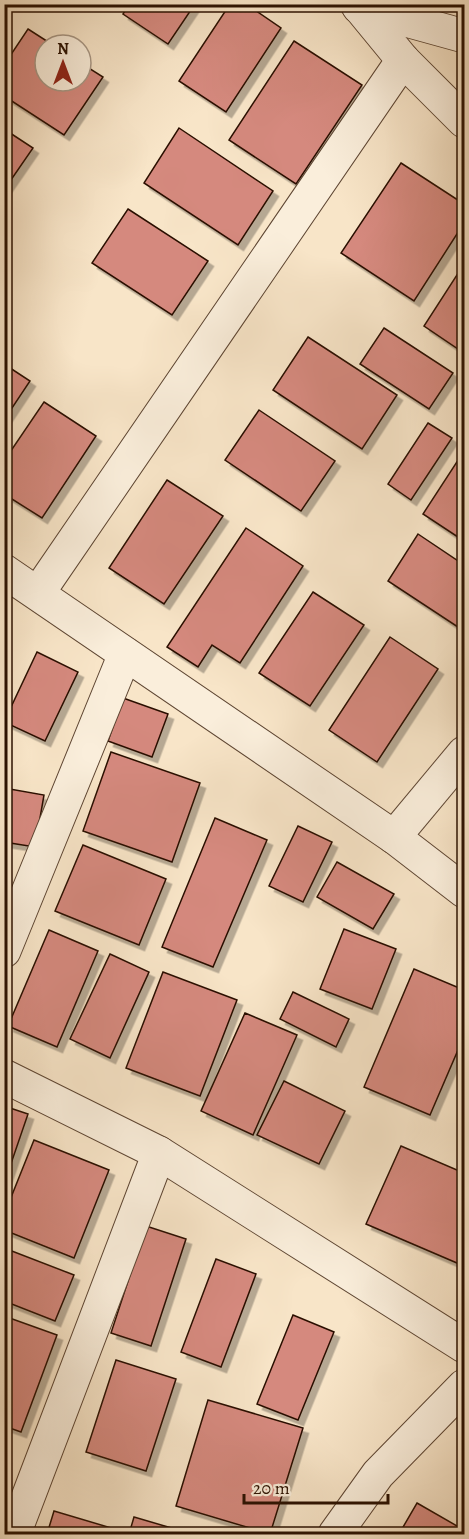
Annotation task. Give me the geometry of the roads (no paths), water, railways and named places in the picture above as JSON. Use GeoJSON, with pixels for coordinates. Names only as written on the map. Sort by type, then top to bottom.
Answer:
{"type":"FeatureCollection","features":[{"type":"Feature","properties":{"kind":"street"},"geometry":{"type":"LineString","coordinates":[[358,6],[465,36]]}},
{"type":"Feature","properties":{"kind":"street"},"geometry":{"type":"LineString","coordinates":[[358,6],[403,60],[465,122]]}},
{"type":"Feature","properties":{"kind":"street"},"geometry":{"type":"LineString","coordinates":[[38,593],[403,60]]}},
{"type":"Feature","properties":{"kind":"street"},"geometry":{"type":"LineString","coordinates":[[4,571],[394,837],[465,891]]}},
{"type":"Feature","properties":{"kind":"street"},"geometry":{"type":"LineString","coordinates":[[4,951],[125,654]]}},
{"type":"Feature","properties":{"kind":"street"},"geometry":{"type":"LineString","coordinates":[[394,837],[465,753]]}},
{"type":"Feature","properties":{"kind":"street"},"geometry":{"type":"LineString","coordinates":[[4,1076],[159,1153],[465,1346]]}},
{"type":"Feature","properties":{"kind":"street"},"geometry":{"type":"LineString","coordinates":[[14,1534],[159,1153]]}},
{"type":"Feature","properties":{"kind":"street"},"geometry":{"type":"LineString","coordinates":[[335,1534],[378,1474],[465,1386]]}}]}
